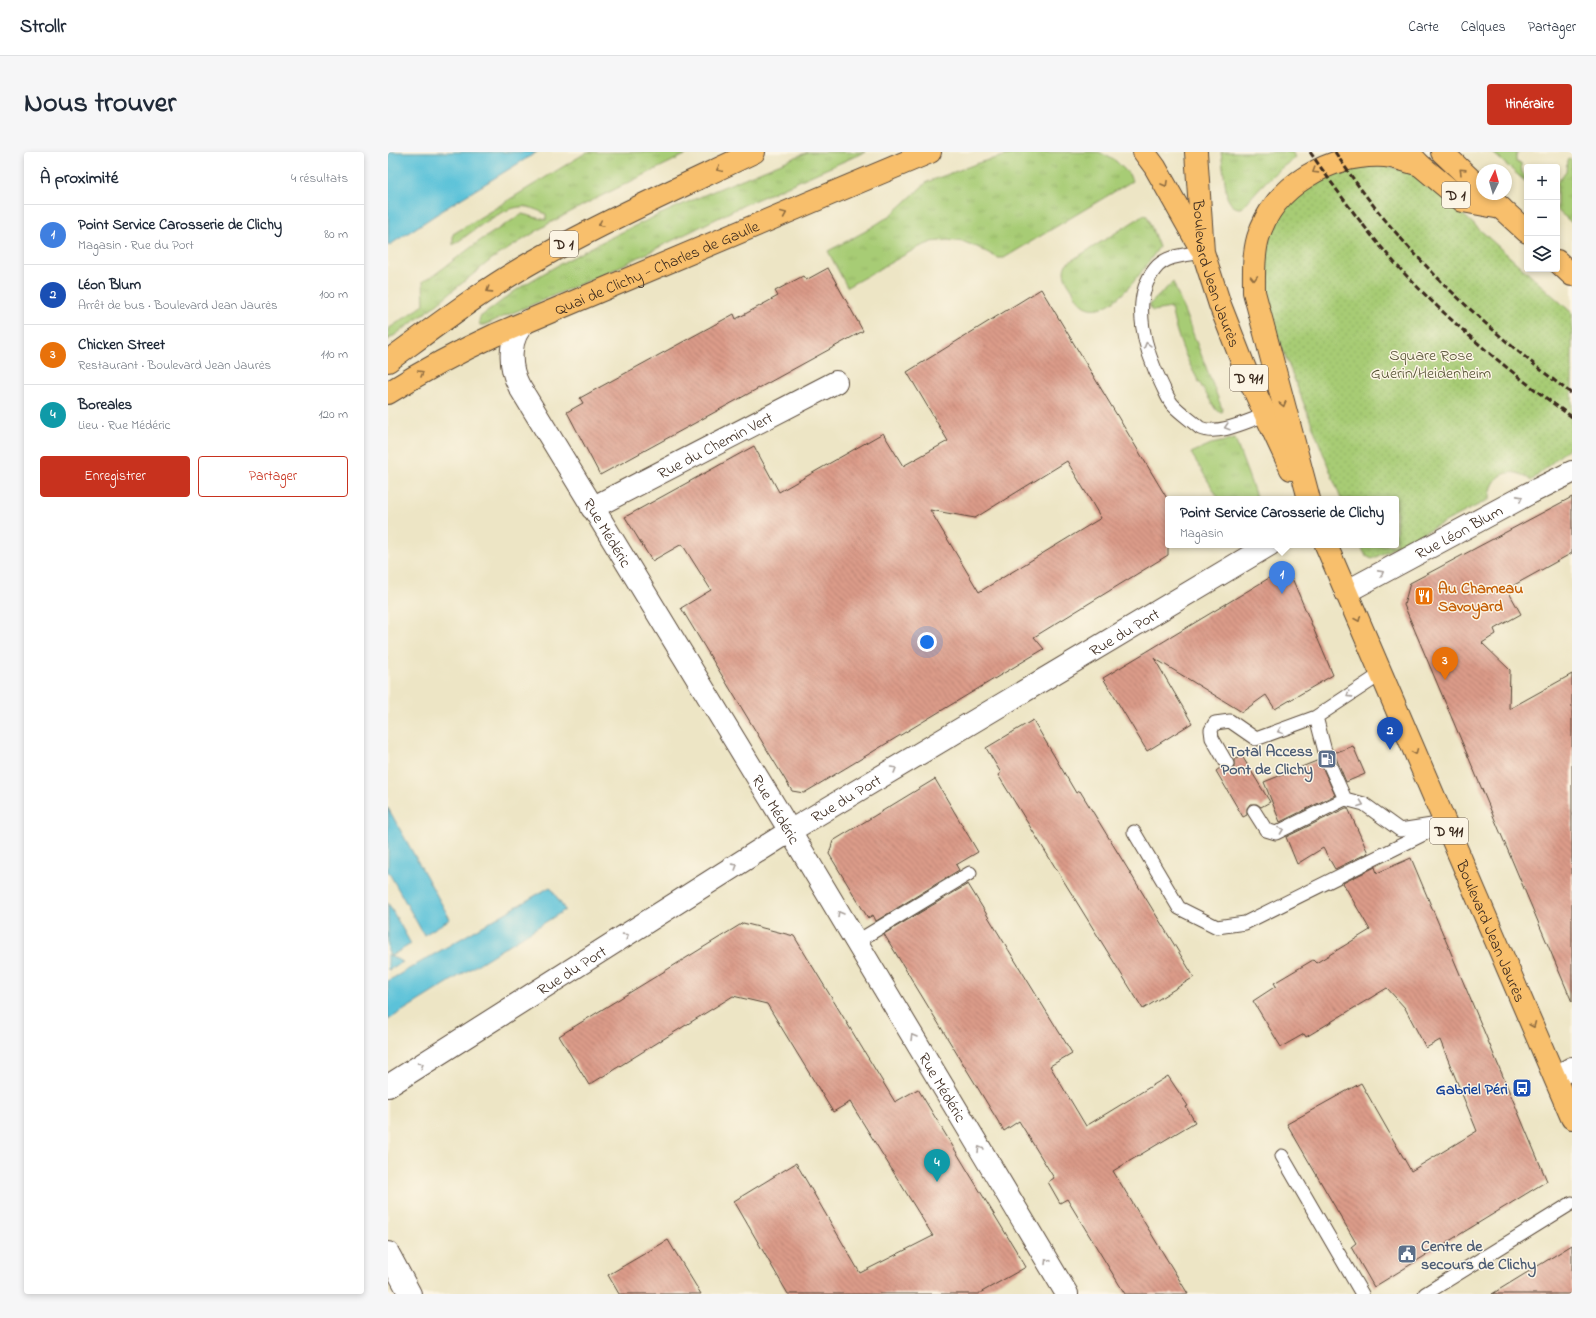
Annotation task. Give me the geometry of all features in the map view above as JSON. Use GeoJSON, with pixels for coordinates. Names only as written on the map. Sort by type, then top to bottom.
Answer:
{"type":"FeatureCollection","features":[{"type":"Feature","properties":{"kind":"main road","name":"D 1"},"geometry":{"type":"LineString","coordinates":[[388,361],[479,296],[535,260],[597,226],[754,152]]}},
{"type":"Feature","properties":{"kind":"main road","name":"Quai de Clichy - Charles de Gaulle"},"geometry":{"type":"LineString","coordinates":[[388,393],[418,374],[458,352],[527,321],[748,230],[930,152]]}},
{"type":"Feature","properties":{"kind":"main road","name":"D 911"},"geometry":{"type":"LineString","coordinates":[[1144,152],[1156,166],[1203,252]]}},
{"type":"Feature","properties":{"kind":"main road","name":"Boulevard Jean Jaurès"},"geometry":{"type":"LineString","coordinates":[[1196,152],[1203,252],[1220,305],[1265,415],[1304,496]]}},
{"type":"Feature","properties":{"kind":"main road"},"geometry":{"type":"LineString","coordinates":[[1442,152],[1476,184]]}},
{"type":"Feature","properties":{"kind":"main road"},"geometry":{"type":"LineString","coordinates":[[1308,496],[1254,292],[1253,265],[1258,238],[1267,216],[1281,198],[1301,180],[1322,167],[1350,158],[1366,156],[1414,158]]}},
{"type":"Feature","properties":{"kind":"main road","name":"D 1"},"geometry":{"type":"LineString","coordinates":[[1414,158],[1464,201],[1494,201]]}},
{"type":"Feature","properties":{"kind":"main road"},"geometry":{"type":"LineString","coordinates":[[1494,201],[1524,229]]}},
{"type":"Feature","properties":{"kind":"main road"},"geometry":{"type":"LineString","coordinates":[[1560,264],[1572,275]]}},
{"type":"Feature","properties":{"kind":"main road","name":"Boulevard Jean Jaurès"},"geometry":{"type":"LineString","coordinates":[[1327,548],[1446,823],[1564,1073],[1572,1118]]}},
{"type":"Feature","properties":{"kind":"street","name":"Rue Médéric"},"geometry":{"type":"LineString","coordinates":[[527,321],[517,332],[513,343],[512,359],[515,378],[592,508],[790,831],[1058,1291]]}},
{"type":"Feature","properties":{"kind":"street","name":"Rue du Chemin Vert"},"geometry":{"type":"LineString","coordinates":[[592,508],[836,382]]}},
{"type":"Feature","properties":{"kind":"street","name":"Rue Léon Blum"},"geometry":{"type":"LineString","coordinates":[[1346,592],[1528,494],[1572,472]]}},
{"type":"Feature","properties":{"kind":"street","name":"Rue du Port"},"geometry":{"type":"LineString","coordinates":[[388,1086],[790,831],[1264,548]]}},
{"type":"Feature","properties":{"kind":"street"},"geometry":{"type":"LineString","coordinates":[[388,1253],[410,1294]]}},
{"type":"Feature","properties":{"kind":"lane"},"geometry":{"type":"LineString","coordinates":[[1203,252],[1172,256],[1155,268],[1146,284],[1142,306],[1143,329],[1153,367],[1172,404],[1200,428],[1215,431],[1265,415]]}},
{"type":"Feature","properties":{"kind":"lane"},"geometry":{"type":"LineString","coordinates":[[1227,764],[1212,738],[1211,730],[1215,723],[1230,722],[1256,739],[1316,717],[1381,674]]}},
{"type":"Feature","properties":{"kind":"lane"},"geometry":{"type":"LineString","coordinates":[[1316,717],[1327,759],[1345,800]]}},
{"type":"Feature","properties":{"kind":"lane"},"geometry":{"type":"LineString","coordinates":[[1254,810],[1266,830],[1276,832],[1345,800],[1364,804],[1400,830],[1446,823]]}},
{"type":"Feature","properties":{"kind":"lane"},"geometry":{"type":"LineString","coordinates":[[1134,832],[1179,908],[1216,927],[1245,923],[1446,823]]}},
{"type":"Feature","properties":{"kind":"lane"},"geometry":{"type":"LineString","coordinates":[[856,942],[970,873]]}},
{"type":"Feature","properties":{"kind":"lane"},"geometry":{"type":"LineString","coordinates":[[1282,1156],[1362,1294]]}},
{"type":"Feature","properties":{"kind":"lane"},"geometry":{"type":"LineString","coordinates":[[1425,1294],[1572,1203]]}},
{"type":"Feature","properties":{"kind":"green space"},"geometry":{"type":"Polygon","coordinates":[[[587,152],[691,152],[548,224],[492,259],[424,314],[388,340],[388,329],[424,305],[423,281],[434,275],[481,240],[522,214],[546,220],[546,214],[528,207],[519,207],[499,214],[453,245],[453,234],[587,152]]]}},
{"type":"Feature","properties":{"kind":"green space"},"geometry":{"type":"Polygon","coordinates":[[[808,152],[865,152],[744,205],[609,272],[484,325],[480,325],[480,317],[518,289],[558,265],[663,213],[808,152]]]}},
{"type":"Feature","properties":{"kind":"green space"},"geometry":{"type":"Polygon","coordinates":[[[1020,152],[1099,152],[1116,161],[1129,174],[1132,181],[1004,258],[998,258],[964,242],[947,240],[932,242],[917,248],[847,287],[828,251],[864,232],[891,215],[927,182],[981,162],[1020,152]]]}},
{"type":"Feature","properties":{"kind":"green space"},"geometry":{"type":"Polygon","coordinates":[[[1221,152],[1292,152],[1296,158],[1274,174],[1243,207],[1240,208],[1232,205],[1227,197],[1221,152]]]}},
{"type":"Feature","properties":{"kind":"green space"},"geometry":{"type":"Polygon","coordinates":[[[1492,152],[1519,152],[1516,156],[1516,162],[1521,163],[1524,180],[1512,170],[1512,164],[1506,164],[1492,152]]]}},
{"type":"Feature","properties":{"kind":"green space"},"geometry":{"type":"Polygon","coordinates":[[[1570,158],[1572,161],[1572,223],[1560,213],[1560,179],[1566,171],[1567,160],[1570,158]]]}},
{"type":"Feature","properties":{"kind":"green space","name":"Square Rose Guérin/Heidenheim"},"geometry":{"type":"Polygon","coordinates":[[[1382,164],[1413,174],[1429,184],[1524,270],[1524,272],[1527,272],[1572,313],[1572,445],[1531,481],[1517,473],[1504,474],[1494,483],[1491,490],[1490,499],[1399,545],[1399,496],[1340,496],[1265,304],[1264,253],[1273,227],[1285,207],[1329,171],[1382,164]]]}},
{"type":"Feature","properties":{"kind":"green space"},"geometry":{"type":"Polygon","coordinates":[[[1144,215],[1147,216],[1159,247],[1128,288],[1117,298],[1106,306],[1095,308],[1085,306],[1077,299],[1064,274],[1066,264],[1144,215]]]}},
{"type":"Feature","properties":{"kind":"green space"},"geometry":{"type":"Polygon","coordinates":[[[1173,282],[1223,411],[1222,412],[1216,410],[1188,361],[1179,337],[1171,308],[1153,311],[1150,309],[1150,304],[1173,282]]]}},
{"type":"Feature","properties":{"kind":"green space"},"geometry":{"type":"Polygon","coordinates":[[[1235,439],[1256,496],[1217,496],[1191,453],[1211,444],[1235,439]]]}},
{"type":"Feature","properties":{"kind":"green space","name":"Square Rose Guérin/Heidenheim"},"geometry":{"type":"Polygon","coordinates":[[[1362,548],[1394,548],[1372,559],[1366,556],[1362,548]]]}},
{"type":"Feature","properties":{"kind":"water"},"geometry":{"type":"Polygon","coordinates":[[[388,152],[537,152],[457,201],[388,246],[388,152]]]}},
{"type":"Feature","properties":{"kind":"water"},"geometry":{"type":"Polygon","coordinates":[[[388,808],[450,919],[424,935],[388,871],[388,808]]]}},
{"type":"Feature","properties":{"kind":"water"},"geometry":{"type":"Polygon","coordinates":[[[550,887],[565,910],[388,1020],[388,981],[550,887]]]}},
{"type":"Feature","properties":{"kind":"water"},"geometry":{"type":"Polygon","coordinates":[[[388,903],[411,944],[391,956],[388,951],[388,903]]]}},
{"type":"Feature","properties":{"kind":"water"},"geometry":{"type":"Polygon","coordinates":[[[388,954],[390,956],[403,962],[388,970],[388,954]]]}},
{"type":"Feature","properties":{"kind":"building"},"geometry":{"type":"Polygon","coordinates":[[[828,268],[863,331],[600,475],[567,412],[583,403],[580,398],[734,314],[736,319],[778,296],[775,291],[803,276],[806,280],[828,268]]]}},
{"type":"Feature","properties":{"kind":"building"},"geometry":{"type":"Polygon","coordinates":[[[1041,289],[1166,496],[1165,548],[1168,548],[1168,555],[1034,637],[1044,649],[804,793],[792,791],[681,608],[711,590],[682,544],[652,561],[625,517],[754,446],[779,492],[883,433],[903,466],[948,441],[907,372],[1041,289]],[[1067,461],[975,518],[930,510],[979,592],[1101,518],[1067,461]]]}},
{"type":"Feature","properties":{"kind":"building"},"geometry":{"type":"Polygon","coordinates":[[[1572,497],[1572,553],[1507,589],[1521,614],[1494,629],[1496,634],[1482,643],[1510,670],[1509,709],[1572,674],[1572,1002],[1404,605],[1410,583],[1572,497]]]}},
{"type":"Feature","properties":{"kind":"building"},"geometry":{"type":"Polygon","coordinates":[[[1279,572],[1292,578],[1333,675],[1275,709],[1266,695],[1242,712],[1154,658],[1192,723],[1147,751],[1103,678],[1279,572]]]}},
{"type":"Feature","properties":{"kind":"building"},"geometry":{"type":"Polygon","coordinates":[[[1033,720],[1076,793],[1080,791],[1194,977],[1143,1009],[998,775],[1001,773],[986,748],[1033,720]]]}},
{"type":"Feature","properties":{"kind":"building"},"geometry":{"type":"Polygon","coordinates":[[[1353,746],[1365,774],[1346,782],[1334,753],[1353,746]]]}},
{"type":"Feature","properties":{"kind":"building"},"geometry":{"type":"Polygon","coordinates":[[[1242,756],[1270,802],[1261,807],[1257,804],[1250,804],[1247,808],[1247,815],[1243,817],[1216,771],[1220,768],[1227,772],[1231,771],[1234,768],[1234,760],[1242,756]]]}},
{"type":"Feature","properties":{"kind":"building"},"geometry":{"type":"Polygon","coordinates":[[[1319,760],[1335,795],[1280,822],[1264,782],[1319,760]]]}},
{"type":"Feature","properties":{"kind":"building"},"geometry":{"type":"Polygon","coordinates":[[[935,779],[978,852],[956,865],[959,870],[876,921],[873,915],[868,918],[829,854],[833,841],[935,779]]]}},
{"type":"Feature","properties":{"kind":"building"},"geometry":{"type":"Polygon","coordinates":[[[1348,808],[1368,853],[1335,869],[1323,848],[1297,864],[1286,837],[1348,808]]]}},
{"type":"Feature","properties":{"kind":"building"},"geometry":{"type":"Polygon","coordinates":[[[1411,858],[1547,1181],[1374,1287],[1351,1247],[1356,1243],[1287,1124],[1361,1083],[1411,1171],[1477,1131],[1440,1040],[1426,1048],[1405,1008],[1387,988],[1306,1037],[1304,1034],[1281,1047],[1253,1001],[1276,986],[1274,983],[1313,960],[1316,963],[1370,930],[1343,883],[1375,867],[1377,873],[1411,858]]]}},
{"type":"Feature","properties":{"kind":"building"},"geometry":{"type":"Polygon","coordinates":[[[968,884],[1072,1053],[1050,1066],[1086,1126],[1168,1076],[1188,1106],[1186,1107],[1195,1122],[1113,1171],[1188,1294],[1125,1294],[1067,1199],[1060,1203],[1048,1182],[1054,1178],[1019,1121],[1004,1131],[884,934],[968,884]]]}},
{"type":"Feature","properties":{"kind":"building"},"geometry":{"type":"Polygon","coordinates":[[[743,923],[794,936],[895,1102],[918,1089],[1026,1267],[978,1294],[788,1294],[734,1201],[796,1163],[860,1273],[933,1236],[850,1102],[833,1112],[767,1004],[733,996],[589,1085],[559,1036],[743,923]]]}},
{"type":"Feature","properties":{"kind":"building"},"geometry":{"type":"Polygon","coordinates":[[[668,1240],[701,1294],[619,1294],[608,1275],[668,1240]]]}},
{"type":"Feature","properties":{"kind":"building"},"geometry":{"type":"Polygon","coordinates":[[[1572,1245],[1572,1294],[1492,1294],[1572,1245]]]}},
{"type":"Feature","properties":{"kind":"railway"},"geometry":{"type":"LineString","coordinates":[[1310,152],[1366,229],[1390,258],[1422,292],[1484,349],[1527,384],[1572,417]]}},
{"type":"Feature","properties":{"kind":"railway"},"geometry":{"type":"LineString","coordinates":[[1335,152],[1359,187],[1385,220],[1443,283],[1506,341],[1572,394]]}},
{"type":"Feature","properties":{"kind":"place","name":"Point Service Carosserie de Clichy"},"geometry":{"type":"Point","coordinates":[1282,594]}},
{"type":"Feature","properties":{"kind":"place","name":"Au Chameau Savoyard"},"geometry":{"type":"Point","coordinates":[1424,596]}},
{"type":"Feature","properties":{"kind":"place","name":"Chicken Street"},"geometry":{"type":"Point","coordinates":[1445,680]}},
{"type":"Feature","properties":{"kind":"place","name":"Léon Blum"},"geometry":{"type":"Point","coordinates":[1390,750]}},
{"type":"Feature","properties":{"kind":"place","name":"Total Access Pont de Clichy"},"geometry":{"type":"Point","coordinates":[1327,759]}},
{"type":"Feature","properties":{"kind":"place","name":"Gabriel Péri"},"geometry":{"type":"Point","coordinates":[1522,1088]}},
{"type":"Feature","properties":{"kind":"place","name":"Boreales"},"geometry":{"type":"Point","coordinates":[937,1182]}},
{"type":"Feature","properties":{"kind":"place","name":"Centre de secours de Clichy"},"geometry":{"type":"Point","coordinates":[1407,1254]}}]}
